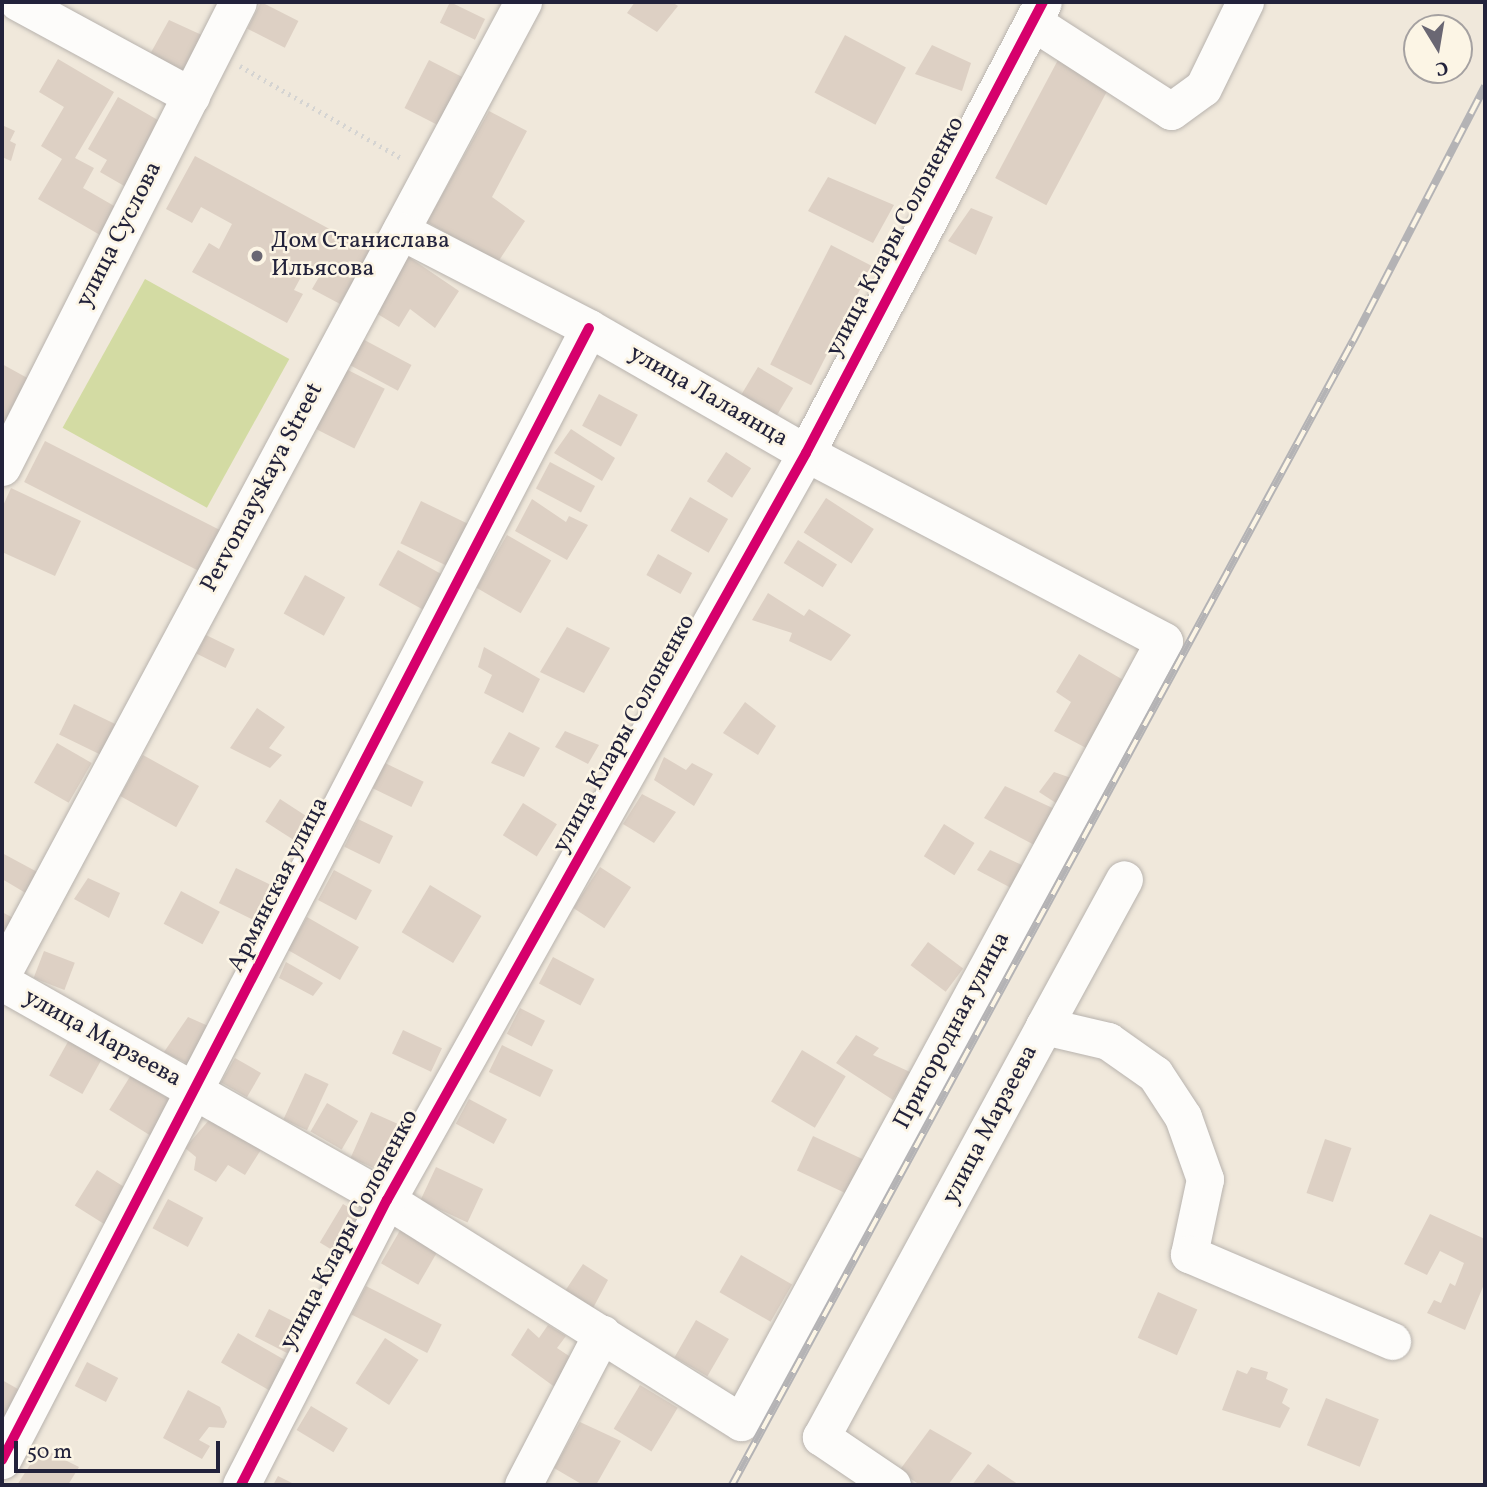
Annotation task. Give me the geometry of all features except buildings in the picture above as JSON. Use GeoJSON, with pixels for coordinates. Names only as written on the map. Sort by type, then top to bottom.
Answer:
{"type":"FeatureCollection","features":[{"type":"Feature","properties":{"kind":"street"},"geometry":{"type":"LineString","coordinates":[[18,2],[191,96]]}},
{"type":"Feature","properties":{"kind":"street","name":"улица Суслова"},"geometry":{"type":"LineString","coordinates":[[2,467],[238,2]]}},
{"type":"Feature","properties":{"kind":"street","name":"Pervomayskaya Street"},"geometry":{"type":"LineString","coordinates":[[2,974],[523,2]]}},
{"type":"Feature","properties":{"kind":"street"},"geometry":{"type":"LineString","coordinates":[[1038,12],[1171,111],[1202,88],[1245,2]]}},
{"type":"Feature","properties":{"kind":"street","name":"улица Клары Солоненко"},"geometry":{"type":"LineString","coordinates":[[241,1485],[387,1200],[806,453],[1038,12]]}},
{"type":"Feature","properties":{"kind":"street","name":"улица Лалаянца"},"geometry":{"type":"LineString","coordinates":[[401,231],[589,328],[806,453],[1164,641]]}},
{"type":"Feature","properties":{"kind":"street","name":"Армянская улица"},"geometry":{"type":"LineString","coordinates":[[2,1460],[196,1092],[589,328]]}},
{"type":"Feature","properties":{"kind":"street","name":"Пригородная улица"},"geometry":{"type":"LineString","coordinates":[[741,1422],[1164,641]]}},
{"type":"Feature","properties":{"kind":"street"},"geometry":{"type":"LineString","coordinates":[[1044,1026],[1124,879]]}},
{"type":"Feature","properties":{"kind":"street","name":"улица Марзеева"},"geometry":{"type":"LineString","coordinates":[[2,982],[387,1200],[741,1422]]}},
{"type":"Feature","properties":{"kind":"street","name":"улица Марзеева"},"geometry":{"type":"LineString","coordinates":[[892,1485],[821,1437],[1044,1026],[1108,1041],[1155,1074],[1183,1117],[1205,1179],[1189,1254],[1392,1341]]}},
{"type":"Feature","properties":{"kind":"street"},"geometry":{"type":"LineString","coordinates":[[523,1485],[602,1333]]}},
{"type":"Feature","properties":{"kind":"path"},"geometry":{"type":"LineString","coordinates":[[213,51],[431,175]]}},
{"type":"Feature","properties":{"kind":"green space"},"geometry":{"type":"Polygon","coordinates":[[[145,279],[289,359],[207,508],[63,428],[145,279]]]}},
{"type":"Feature","properties":{"kind":"railway"},"geometry":{"type":"LineString","coordinates":[[732,1485],[1353,341],[1485,86]]}},
{"type":"Feature","properties":{"kind":"cycle path"},"geometry":{"type":"LineString","coordinates":[[241,1485],[387,1200],[806,453],[1043,2]]}},
{"type":"Feature","properties":{"kind":"cycle path"},"geometry":{"type":"LineString","coordinates":[[2,1460],[589,328]]}},
{"type":"Feature","properties":{"kind":"place","name":"Дом Станислава Ильясова"},"geometry":{"type":"Point","coordinates":[257,256]}}]}
